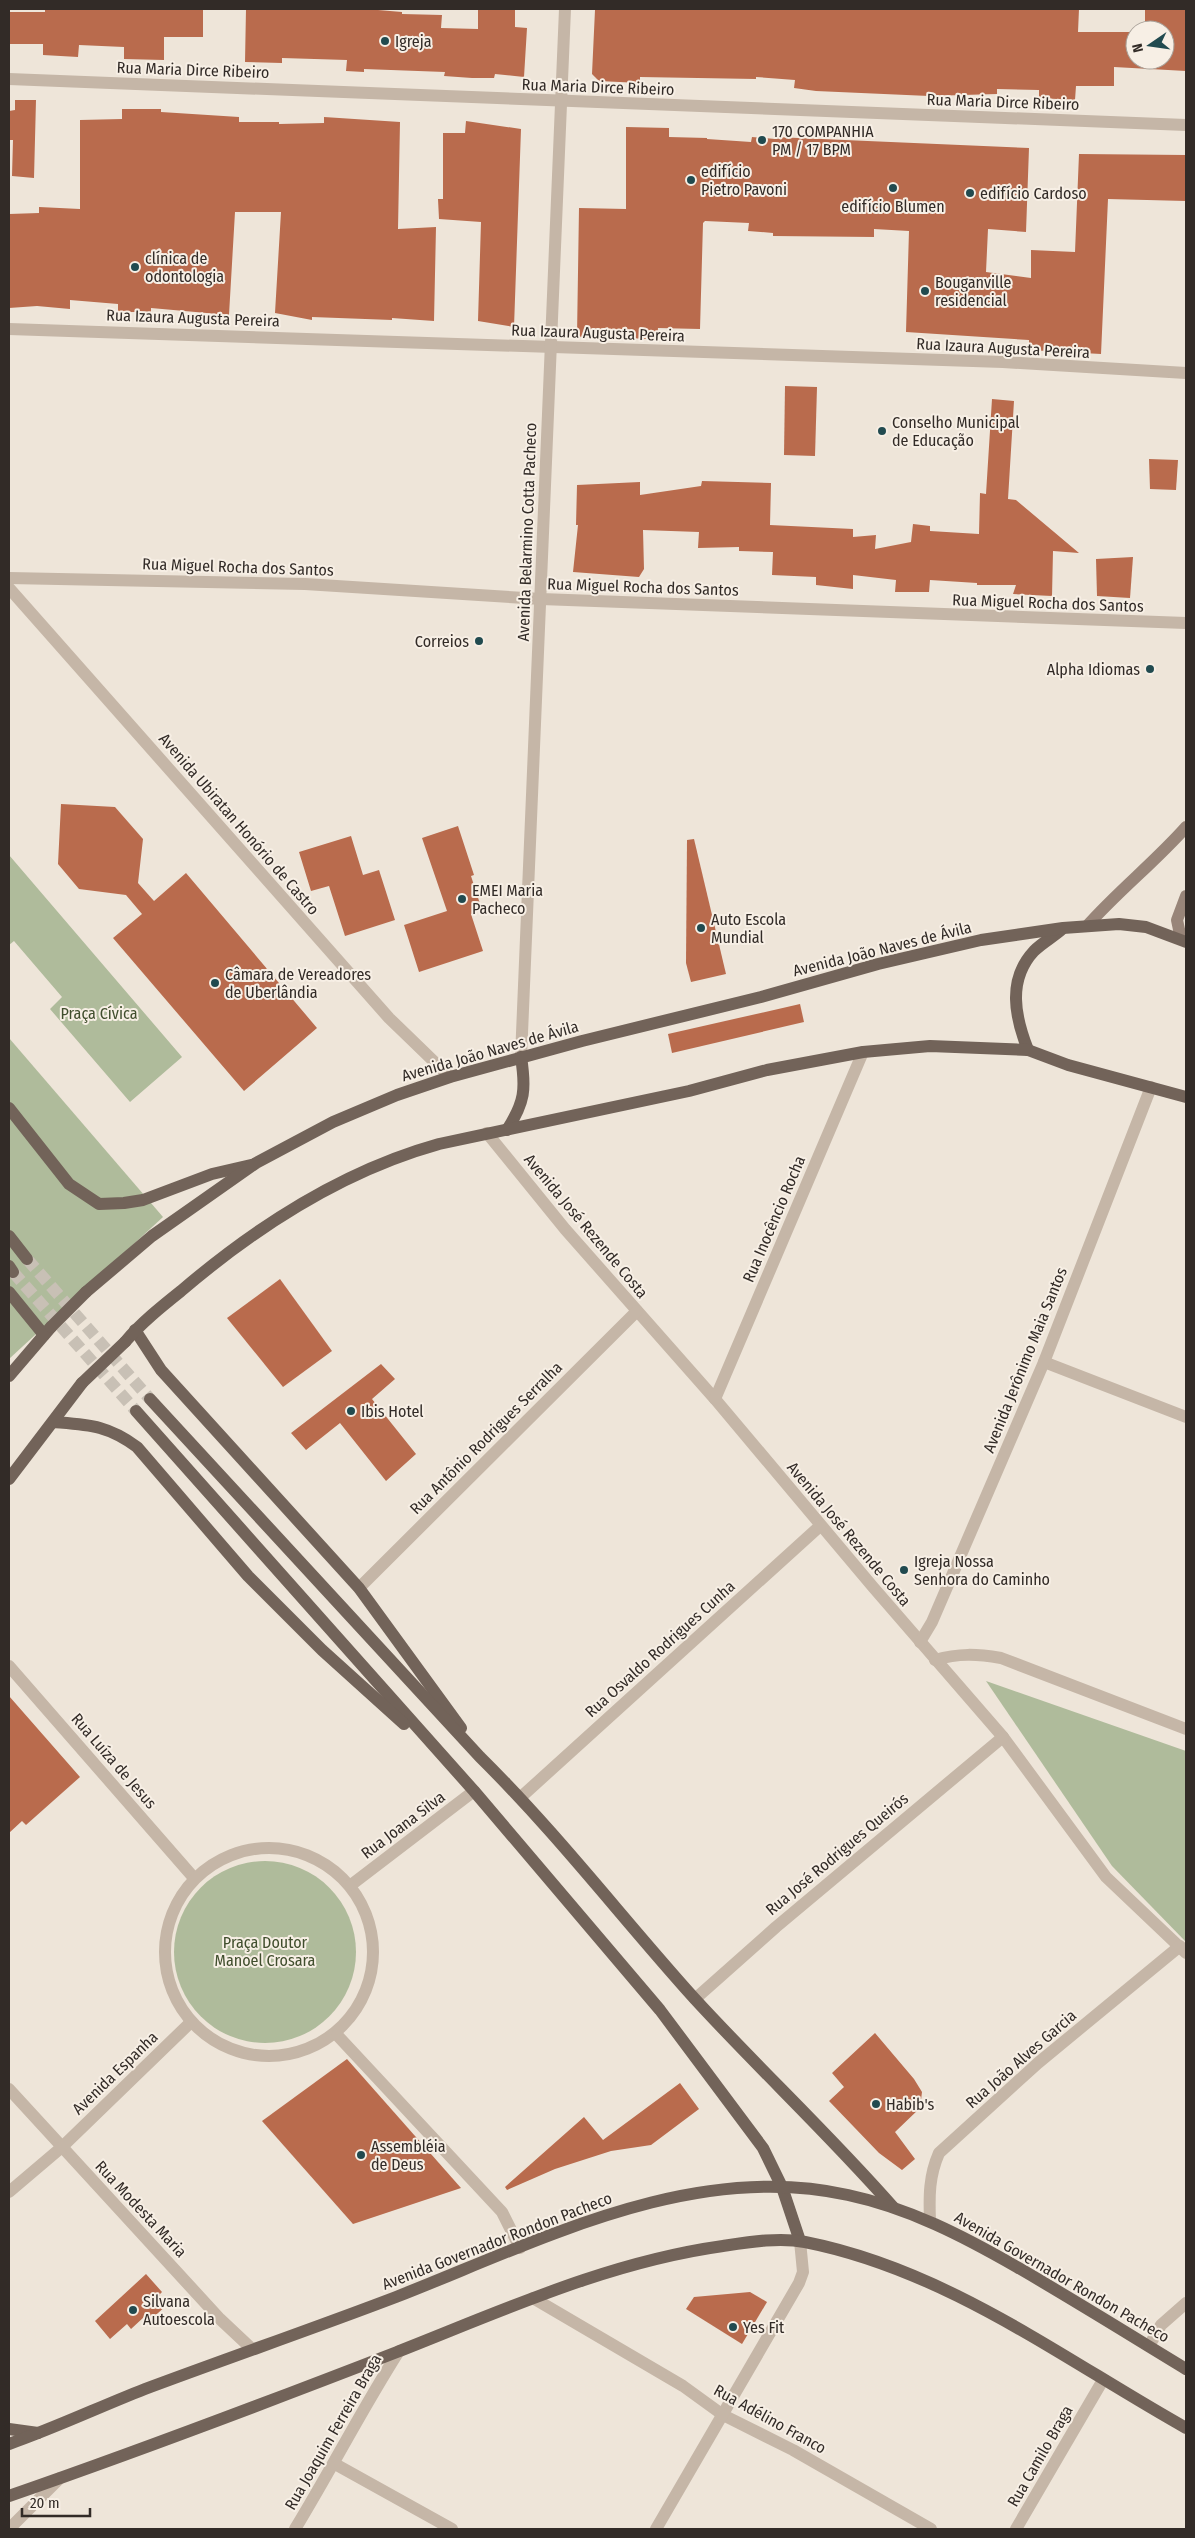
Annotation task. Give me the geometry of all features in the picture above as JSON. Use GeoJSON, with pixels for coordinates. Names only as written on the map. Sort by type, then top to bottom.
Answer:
{"type":"FeatureCollection","features":[{"type":"Feature","properties":{"kind":"main road"},"geometry":{"type":"LineString","coordinates":[[1087,926],[1110,900],[1168,849],[1186,827]]}},
{"type":"Feature","properties":{"kind":"main road"},"geometry":{"type":"LineString","coordinates":[[1184,941],[1176,920],[1186,896]]}},
{"type":"Feature","properties":{"kind":"main road","name":"Avenida João Naves de Ávila"},"geometry":{"type":"LineString","coordinates":[[9,1376],[47,1331],[86,1292],[152,1236],[256,1164],[333,1122],[397,1095],[450,1077],[521,1057],[761,997],[888,962],[981,940],[1063,928],[1119,924],[1146,927],[1184,941]]}},
{"type":"Feature","properties":{"kind":"main road"},"geometry":{"type":"LineString","coordinates":[[1028,1050],[1019,1027],[1016,982],[1022,966],[1035,951],[1063,928]]}},
{"type":"Feature","properties":{"kind":"main road"},"geometry":{"type":"LineString","coordinates":[[9,1480],[82,1383],[135,1330],[242,1241],[336,1184],[400,1155],[487,1133],[689,1091],[767,1070],[863,1052],[930,1046],[1028,1050],[1068,1065],[1186,1097]]}},
{"type":"Feature","properties":{"kind":"main road"},"geometry":{"type":"LineString","coordinates":[[507,1130],[520,1110],[524,1096],[521,1057]]}},
{"type":"Feature","properties":{"kind":"main road"},"geometry":{"type":"LineString","coordinates":[[9,1108],[69,1184],[99,1204],[124,1204],[143,1200],[212,1174],[256,1164]]}},
{"type":"Feature","properties":{"kind":"main road"},"geometry":{"type":"LineString","coordinates":[[9,1236],[27,1259]]}},
{"type":"Feature","properties":{"kind":"main road"},"geometry":{"type":"LineString","coordinates":[[9,1292],[47,1331]]}},
{"type":"Feature","properties":{"kind":"main road"},"geometry":{"type":"LineString","coordinates":[[135,1330],[161,1370],[359,1588],[449,1709],[480,1757]]}},
{"type":"Feature","properties":{"kind":"main road"},"geometry":{"type":"LineString","coordinates":[[150,1400],[480,1757],[521,1797],[695,1998],[893,2206]]}},
{"type":"Feature","properties":{"kind":"main road"},"geometry":{"type":"LineString","coordinates":[[136,1411],[474,1791],[660,2010],[763,2148],[782,2187],[800,2241]]}},
{"type":"Feature","properties":{"kind":"main road"},"geometry":{"type":"LineString","coordinates":[[53,1422],[100,1427],[119,1434],[137,1447],[248,1576],[322,1650],[452,1768]]}},
{"type":"Feature","properties":{"kind":"main road","name":"Avenida Governador Rondon Pacheco"},"geometry":{"type":"LineString","coordinates":[[9,2444],[140,2391],[343,2317],[591,2219],[640,2205],[707,2192],[749,2187],[782,2187],[847,2194],[893,2206],[930,2221],[1072,2298],[1186,2369]]}},
{"type":"Feature","properties":{"kind":"main road"},"geometry":{"type":"LineString","coordinates":[[9,2496],[399,2351],[571,2283],[649,2260],[753,2242],[800,2241],[849,2252],[920,2278],[966,2299],[1026,2332],[1103,2380],[1186,2428]]}},
{"type":"Feature","properties":{"kind":"main road"},"geometry":{"type":"LineString","coordinates":[[9,2429],[40,2433]]}},
{"type":"Feature","properties":{"kind":"street","name":"Avenida Belarmino Cotta Pacheco"},"geometry":{"type":"LineString","coordinates":[[521,1057],[565,9]]}},
{"type":"Feature","properties":{"kind":"street","name":"Rua Maria Dirce Ribeiro"},"geometry":{"type":"LineString","coordinates":[[9,79],[1186,126]]}},
{"type":"Feature","properties":{"kind":"street","name":"Rua Izaura Augusta Pereira"},"geometry":{"type":"LineString","coordinates":[[9,328],[1003,362],[1186,373]]}},
{"type":"Feature","properties":{"kind":"street","name":"Rua Miguel Rocha dos Santos"},"geometry":{"type":"LineString","coordinates":[[9,578],[305,584],[541,599],[1186,623]]}},
{"type":"Feature","properties":{"kind":"street","name":"Avenida Ubiratan Honório de Castro"},"geometry":{"type":"LineString","coordinates":[[9,588],[388,1018],[450,1077]]}},
{"type":"Feature","properties":{"kind":"street","name":"Rua Inocêncio Rocha"},"geometry":{"type":"LineString","coordinates":[[715,1399],[863,1052]]}},
{"type":"Feature","properties":{"kind":"street","name":"Avenida Jerônimo Maia Santos"},"geometry":{"type":"LineString","coordinates":[[920,1642],[932,1622],[1044,1362],[1151,1087]]}},
{"type":"Feature","properties":{"kind":"street","name":"Avenida José Rezende Costa"},"geometry":{"type":"LineString","coordinates":[[487,1133],[565,1230],[715,1399],[820,1526],[1003,1737],[1106,1877],[1183,1950]]}},
{"type":"Feature","properties":{"kind":"street","name":"Rua Antônio Rodrigues Serralha"},"geometry":{"type":"LineString","coordinates":[[359,1588],[637,1311]]}},
{"type":"Feature","properties":{"kind":"street"},"geometry":{"type":"LineString","coordinates":[[1044,1362],[1186,1417]]}},
{"type":"Feature","properties":{"kind":"street","name":"Rua Osvaldo Rodrigues Cunha"},"geometry":{"type":"LineString","coordinates":[[521,1797],[820,1526]]}},
{"type":"Feature","properties":{"kind":"street"},"geometry":{"type":"LineString","coordinates":[[935,1660],[953,1654],[969,1653],[1001,1658],[1186,1730]]}},
{"type":"Feature","properties":{"kind":"street","name":"Rua Luíza de Jesus"},"geometry":{"type":"LineString","coordinates":[[9,1666],[194,1878]]}},
{"type":"Feature","properties":{"kind":"street","name":"Rua José Rodrigues Queirós"},"geometry":{"type":"LineString","coordinates":[[695,1998],[776,1927],[1003,1737]]}},
{"type":"Feature","properties":{"kind":"street","name":"Rua Joana Silva"},"geometry":{"type":"LineString","coordinates":[[351,1885],[474,1791]]}},
{"type":"Feature","properties":{"kind":"street"},"geometry":{"type":"LineString","coordinates":[[251,1847],[294,1848],[330,1865],[351,1885],[363,1905],[374,1953],[362,2001],[336,2035],[286,2056],[266,2057],[222,2046],[191,2022],[173,1995],[164,1959],[167,1922],[194,1878],[213,1862],[251,1847]]}},
{"type":"Feature","properties":{"kind":"street","name":"Rua João Alves Garcia"},"geometry":{"type":"LineString","coordinates":[[930,2221],[928,2190],[933,2167],[939,2153],[1038,2063],[1183,1950]]}},
{"type":"Feature","properties":{"kind":"street","name":"Avenida Espanha"},"geometry":{"type":"LineString","coordinates":[[62,2147],[191,2022]]}},
{"type":"Feature","properties":{"kind":"street"},"geometry":{"type":"LineString","coordinates":[[336,2035],[502,2212],[520,2248]]}},
{"type":"Feature","properties":{"kind":"street","name":"Rua Modesta Maria"},"geometry":{"type":"LineString","coordinates":[[9,2089],[220,2319],[252,2349]]}},
{"type":"Feature","properties":{"kind":"street"},"geometry":{"type":"LineString","coordinates":[[9,2192],[62,2147]]}},
{"type":"Feature","properties":{"kind":"street"},"geometry":{"type":"LineString","coordinates":[[656,2529],[723,2415],[802,2272],[800,2241]]}},
{"type":"Feature","properties":{"kind":"street","name":"Rua Adélino Franco"},"geometry":{"type":"LineString","coordinates":[[534,2298],[683,2386],[723,2415],[793,2450],[930,2529]]}},
{"type":"Feature","properties":{"kind":"street"},"geometry":{"type":"LineString","coordinates":[[1149,2346],[1161,2324],[1186,2303]]}},
{"type":"Feature","properties":{"kind":"street","name":"Rua Joaquim Ferreira Braga"},"geometry":{"type":"LineString","coordinates":[[295,2529],[335,2464],[373,2392],[399,2351]]}},
{"type":"Feature","properties":{"kind":"street","name":"Rua Camilo Braga"},"geometry":{"type":"LineString","coordinates":[[1016,2529],[1103,2380]]}},
{"type":"Feature","properties":{"kind":"street"},"geometry":{"type":"LineString","coordinates":[[335,2464],[452,2529]]}},
{"type":"Feature","properties":{"kind":"street"},"geometry":{"type":"LineString","coordinates":[[9,2529],[60,2478]]}},
{"type":"Feature","properties":{"kind":"green space","name":"Praça Cívica"},"geometry":{"type":"Polygon","coordinates":[[[9,855],[182,1057],[130,1102],[50,1009],[62,997],[14,941],[9,945],[9,855]]]}},
{"type":"Feature","properties":{"kind":"green space"},"geometry":{"type":"Polygon","coordinates":[[[9,1038],[163,1217],[9,1359],[9,1038]]]}},
{"type":"Feature","properties":{"kind":"green space"},"geometry":{"type":"Polygon","coordinates":[[[986,1681],[1186,1751],[1186,1942],[1112,1866],[986,1681]]]}},
{"type":"Feature","properties":{"kind":"green space","name":"Praça Doutor Manoel Crosara"},"geometry":{"type":"Polygon","coordinates":[[[256,1861],[274,1861],[300,1868],[316,1876],[336,1894],[349,1917],[356,1943],[356,1961],[349,1987],[336,2010],[323,2023],[291,2039],[274,2043],[256,2043],[230,2036],[214,2028],[194,2010],[178,1978],[174,1961],[174,1943],[181,1917],[189,1901],[207,1881],[239,1865],[256,1861]]]}},
{"type":"Feature","properties":{"kind":"building"},"geometry":{"type":"Polygon","coordinates":[[[45,9],[203,9],[203,37],[164,37],[164,60],[124,59],[124,47],[79,45],[78,57],[43,55],[43,44],[9,44],[9,12],[45,12],[45,9]]]}},
{"type":"Feature","properties":{"kind":"building"},"geometry":{"type":"Polygon","coordinates":[[[246,9],[366,9],[402,12],[402,14],[442,15],[441,28],[478,29],[478,9],[515,9],[515,27],[527,28],[524,77],[495,74],[494,78],[472,78],[444,76],[445,72],[364,69],[364,72],[346,71],[347,60],[282,58],[282,63],[245,62],[246,9]]]}},
{"type":"Feature","properties":{"kind":"building"},"geometry":{"type":"Polygon","coordinates":[[[1079,9],[1078,32],[1125,32],[1125,68],[1114,67],[1114,86],[1076,86],[1075,100],[1039,98],[1039,90],[997,89],[997,94],[929,96],[816,91],[794,88],[795,80],[756,77],[756,79],[640,77],[640,83],[599,81],[592,74],[595,10],[1079,9]]]}},
{"type":"Feature","properties":{"kind":"building"},"geometry":{"type":"Polygon","coordinates":[[[1145,9],[1186,9],[1186,71],[1168,70],[1175,70],[1175,20],[1145,20],[1145,9]]]}},
{"type":"Feature","properties":{"kind":"building"},"geometry":{"type":"Polygon","coordinates":[[[15,100],[36,100],[34,178],[12,176],[13,140],[9,140],[9,111],[15,110],[15,100]]]}},
{"type":"Feature","properties":{"kind":"building"},"geometry":{"type":"Polygon","coordinates":[[[122,109],[161,109],[161,112],[239,117],[239,122],[279,122],[279,124],[324,123],[324,117],[400,122],[398,229],[436,227],[434,321],[392,318],[392,320],[312,317],[312,320],[275,313],[281,212],[235,212],[229,315],[151,308],[151,312],[118,312],[118,304],[70,300],[70,309],[37,306],[9,308],[9,214],[39,213],[39,207],[80,209],[80,120],[122,119],[122,109]]]}},
{"type":"Feature","properties":{"kind":"building"},"geometry":{"type":"Polygon","coordinates":[[[466,121],[521,129],[514,327],[478,321],[481,222],[439,219],[438,199],[443,199],[443,133],[465,133],[466,121]]]}},
{"type":"Feature","properties":{"kind":"building"},"geometry":{"type":"Polygon","coordinates":[[[626,127],[669,128],[669,137],[751,142],[752,137],[775,139],[775,137],[1029,148],[1026,232],[988,229],[986,272],[1031,278],[1031,250],[1075,252],[1079,154],[1186,155],[1186,201],[1108,199],[1101,354],[1029,350],[1029,340],[906,332],[909,231],[874,229],[874,237],[773,236],[773,233],[748,231],[749,223],[705,221],[703,223],[700,329],[658,328],[657,339],[577,337],[579,208],[626,209],[626,127]]]}},
{"type":"Feature","properties":{"kind":"building"},"geometry":{"type":"Polygon","coordinates":[[[785,386],[817,387],[815,456],[784,455],[785,386]]]}},
{"type":"Feature","properties":{"kind":"building"},"geometry":{"type":"Polygon","coordinates":[[[992,399],[1014,401],[1008,499],[1016,500],[1079,553],[1053,551],[1052,596],[1013,594],[1016,585],[977,585],[977,583],[930,580],[929,592],[895,592],[896,580],[853,575],[853,589],[816,585],[816,577],[772,575],[773,552],[739,551],[739,547],[698,548],[699,532],[643,530],[644,569],[639,577],[573,572],[578,525],[576,525],[577,485],[640,482],[640,495],[701,486],[702,481],[771,483],[770,525],[853,529],[853,537],[876,535],[875,549],[911,542],[913,524],[930,526],[930,531],[979,534],[980,493],[986,494],[992,399]]]}},
{"type":"Feature","properties":{"kind":"building"},"geometry":{"type":"Polygon","coordinates":[[[1149,459],[1178,460],[1176,490],[1150,489],[1149,459]]]}},
{"type":"Feature","properties":{"kind":"building"},"geometry":{"type":"Polygon","coordinates":[[[1133,557],[1130,598],[1097,596],[1096,559],[1133,557]]]}},
{"type":"Feature","properties":{"kind":"building","name":"Câmara de Vereadores de Uberlândia"},"geometry":{"type":"Polygon","coordinates":[[[61,804],[115,807],[143,839],[138,883],[154,901],[186,873],[317,1028],[244,1091],[113,938],[142,914],[126,895],[79,889],[58,864],[61,804]]]}},
{"type":"Feature","properties":{"kind":"building","name":"EMEI Maria Pacheco"},"geometry":{"type":"Polygon","coordinates":[[[458,826],[474,875],[471,876],[482,910],[471,914],[483,951],[419,972],[404,925],[447,911],[422,838],[458,826]]]}},
{"type":"Feature","properties":{"kind":"building"},"geometry":{"type":"Polygon","coordinates":[[[351,836],[363,875],[379,870],[395,920],[345,936],[329,886],[311,891],[299,852],[351,836]]]}},
{"type":"Feature","properties":{"kind":"building","name":"Auto Escola Mundial"},"geometry":{"type":"Polygon","coordinates":[[[694,839],[726,974],[691,982],[686,963],[687,840],[694,839]]]}},
{"type":"Feature","properties":{"kind":"building"},"geometry":{"type":"Polygon","coordinates":[[[800,1004],[804,1022],[672,1053],[668,1034],[800,1004]]]}},
{"type":"Feature","properties":{"kind":"building"},"geometry":{"type":"Polygon","coordinates":[[[280,1279],[332,1351],[283,1387],[227,1318],[280,1279]]]}},
{"type":"Feature","properties":{"kind":"building","name":"Ibis Hotel"},"geometry":{"type":"Polygon","coordinates":[[[381,1364],[395,1379],[372,1399],[416,1454],[386,1481],[340,1423],[306,1450],[291,1433],[381,1364]]]}},
{"type":"Feature","properties":{"kind":"building"},"geometry":{"type":"Polygon","coordinates":[[[9,1696],[80,1777],[26,1825],[22,1821],[9,1833],[9,1696]]]}},
{"type":"Feature","properties":{"kind":"building","name":"Habib's"},"geometry":{"type":"Polygon","coordinates":[[[875,2033],[914,2079],[922,2092],[920,2108],[895,2132],[915,2159],[902,2170],[879,2153],[829,2101],[844,2087],[832,2073],[875,2033]]]}},
{"type":"Feature","properties":{"kind":"building","name":"Assembléia de Deus"},"geometry":{"type":"Polygon","coordinates":[[[347,2059],[461,2188],[353,2224],[262,2121],[347,2059]]]}},
{"type":"Feature","properties":{"kind":"building"},"geometry":{"type":"Polygon","coordinates":[[[680,2083],[699,2109],[651,2145],[611,2151],[555,2169],[507,2190],[505,2187],[584,2117],[603,2140],[680,2083]]]}},
{"type":"Feature","properties":{"kind":"building","name":"Silvana Autoescola"},"geometry":{"type":"Polygon","coordinates":[[[146,2274],[162,2292],[159,2295],[168,2304],[148,2322],[144,2317],[131,2329],[127,2324],[110,2339],[95,2321],[146,2274]]]}},
{"type":"Feature","properties":{"kind":"building","name":"Yes Fit"},"geometry":{"type":"Polygon","coordinates":[[[750,2292],[767,2302],[742,2344],[686,2309],[694,2297],[750,2292]]]}},
{"type":"Feature","properties":{"kind":"tunnel"},"geometry":{"type":"LineString","coordinates":[[27,1259],[150,1399]]}},
{"type":"Feature","properties":{"kind":"tunnel"},"geometry":{"type":"LineString","coordinates":[[13,1272],[136,1411]]}},
{"type":"Feature","properties":{"kind":"place","name":"Igreja"},"geometry":{"type":"Point","coordinates":[385,41]}},
{"type":"Feature","properties":{"kind":"place","name":"170 COMPANHIA PM / 17 BPM"},"geometry":{"type":"Point","coordinates":[762,140]}},
{"type":"Feature","properties":{"kind":"place","name":"edifício Pietro Pavoni"},"geometry":{"type":"Point","coordinates":[691,180]}},
{"type":"Feature","properties":{"kind":"place","name":"edifício Blumen"},"geometry":{"type":"Point","coordinates":[893,188]}},
{"type":"Feature","properties":{"kind":"place","name":"edifício Cardoso"},"geometry":{"type":"Point","coordinates":[970,193]}},
{"type":"Feature","properties":{"kind":"place","name":"clínica de odontologia"},"geometry":{"type":"Point","coordinates":[135,267]}},
{"type":"Feature","properties":{"kind":"place","name":"Bouganville residencial"},"geometry":{"type":"Point","coordinates":[925,291]}},
{"type":"Feature","properties":{"kind":"place","name":"Conselho Municipal de Educação"},"geometry":{"type":"Point","coordinates":[882,431]}},
{"type":"Feature","properties":{"kind":"place","name":"Correios"},"geometry":{"type":"Point","coordinates":[479,641]}},
{"type":"Feature","properties":{"kind":"place","name":"Alpha Idiomas"},"geometry":{"type":"Point","coordinates":[1150,669]}},
{"type":"Feature","properties":{"kind":"place","name":"EMEI Maria Pacheco"},"geometry":{"type":"Point","coordinates":[462,899]}},
{"type":"Feature","properties":{"kind":"place","name":"Auto Escola Mundial"},"geometry":{"type":"Point","coordinates":[701,928]}},
{"type":"Feature","properties":{"kind":"place","name":"Câmara de Vereadores de Uberlândia"},"geometry":{"type":"Point","coordinates":[215,983]}},
{"type":"Feature","properties":{"kind":"place","name":"Ibis Hotel"},"geometry":{"type":"Point","coordinates":[351,1411]}},
{"type":"Feature","properties":{"kind":"place","name":"Igreja Nossa Senhora do Caminho"},"geometry":{"type":"Point","coordinates":[904,1570]}},
{"type":"Feature","properties":{"kind":"place","name":"Habib's"},"geometry":{"type":"Point","coordinates":[876,2104]}},
{"type":"Feature","properties":{"kind":"place","name":"Assembléia de Deus"},"geometry":{"type":"Point","coordinates":[361,2155]}},
{"type":"Feature","properties":{"kind":"place","name":"Silvana Autoescola"},"geometry":{"type":"Point","coordinates":[133,2310]}},
{"type":"Feature","properties":{"kind":"place","name":"Yes Fit"},"geometry":{"type":"Point","coordinates":[733,2327]}}]}
